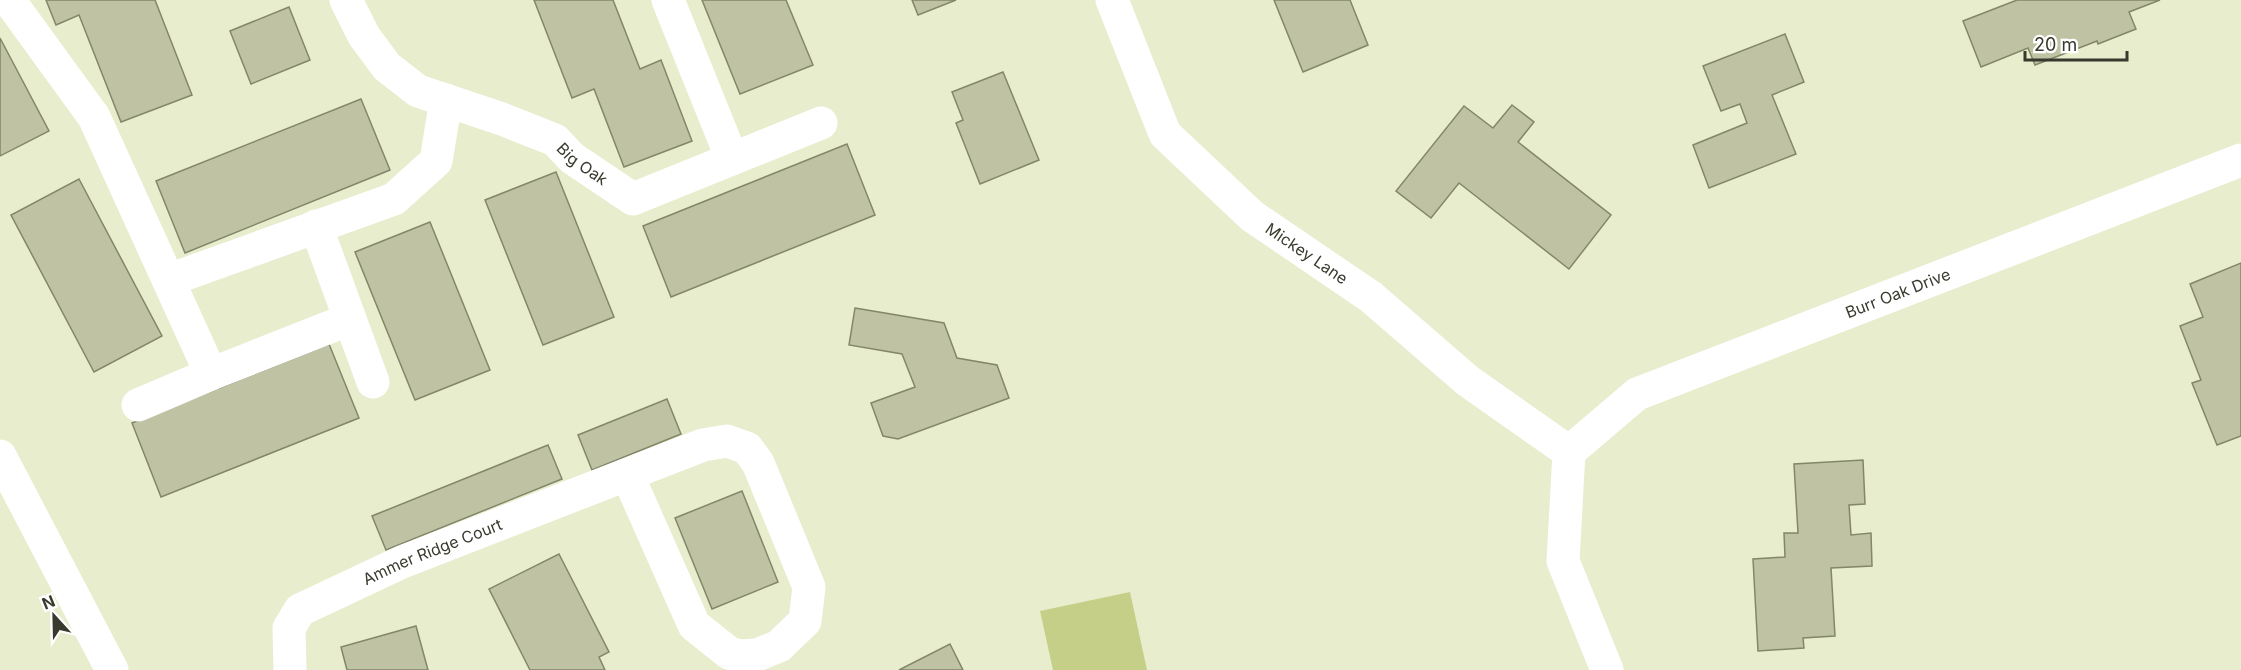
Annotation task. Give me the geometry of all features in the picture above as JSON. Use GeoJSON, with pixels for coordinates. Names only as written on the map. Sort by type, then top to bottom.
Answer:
{"type":"FeatureCollection","features":[{"type":"Feature","properties":{"kind":"street"},"geometry":{"type":"LineString","coordinates":[[9,0],[94,117],[211,374]]}},
{"type":"Feature","properties":{"kind":"street","name":"Big Oak"},"geometry":{"type":"LineString","coordinates":[[346,0],[364,36],[387,67],[418,91],[502,119],[555,140],[572,158],[633,199],[821,123]]}},
{"type":"Feature","properties":{"kind":"street"},"geometry":{"type":"LineString","coordinates":[[668,0],[732,159]]}},
{"type":"Feature","properties":{"kind":"street","name":"Mickey Lane"},"geometry":{"type":"LineString","coordinates":[[1112,0],[1165,134],[1252,216],[1371,297],[1468,381],[1569,452]]}},
{"type":"Feature","properties":{"kind":"street"},"geometry":{"type":"LineString","coordinates":[[169,280],[394,199],[436,161],[446,100]]}},
{"type":"Feature","properties":{"kind":"street","name":"Burr Oak Drive"},"geometry":{"type":"LineString","coordinates":[[1569,452],[1637,394],[2241,160]]}},
{"type":"Feature","properties":{"kind":"street"},"geometry":{"type":"LineString","coordinates":[[316,226],[373,382]]}},
{"type":"Feature","properties":{"kind":"street"},"geometry":{"type":"LineString","coordinates":[[138,405],[350,320]]}},
{"type":"Feature","properties":{"kind":"street","name":"Ammer Ridge Court"},"geometry":{"type":"LineString","coordinates":[[290,670],[289,628],[300,610],[402,562],[703,446],[727,441],[747,448],[758,463],[809,587],[805,621],[779,646],[740,657],[729,653],[694,625],[628,476]]}},
{"type":"Feature","properties":{"kind":"street"},"geometry":{"type":"LineString","coordinates":[[1569,452],[1563,561],[1607,670]]}},
{"type":"Feature","properties":{"kind":"street"},"geometry":{"type":"LineString","coordinates":[[0,456],[112,670]]}},
{"type":"Feature","properties":{"kind":"green space"},"geometry":{"type":"Polygon","coordinates":[[[1130,592],[1147,670],[1053,670],[1040,611],[1130,592]]]}},
{"type":"Feature","properties":{"kind":"building"},"geometry":{"type":"Polygon","coordinates":[[[46,0],[155,0],[192,95],[121,122],[79,15],[56,25],[46,0]]]}},
{"type":"Feature","properties":{"kind":"building"},"geometry":{"type":"Polygon","coordinates":[[[534,0],[613,0],[640,69],[661,60],[692,141],[624,167],[594,89],[572,98],[534,0]]]}},
{"type":"Feature","properties":{"kind":"building"},"geometry":{"type":"Polygon","coordinates":[[[702,0],[786,0],[813,65],[740,94],[702,0]]]}},
{"type":"Feature","properties":{"kind":"building"},"geometry":{"type":"Polygon","coordinates":[[[912,0],[956,0],[918,15],[912,0]]]}},
{"type":"Feature","properties":{"kind":"building"},"geometry":{"type":"Polygon","coordinates":[[[1274,0],[1350,0],[1368,45],[1303,72],[1274,0]]]}},
{"type":"Feature","properties":{"kind":"building"},"geometry":{"type":"Polygon","coordinates":[[[2017,0],[2160,0],[2129,12],[2136,29],[2098,44],[2097,41],[2035,65],[2028,48],[1981,67],[1963,21],[2017,0]]]}},
{"type":"Feature","properties":{"kind":"building"},"geometry":{"type":"Polygon","coordinates":[[[289,7],[310,60],[251,84],[230,31],[289,7]]]}},
{"type":"Feature","properties":{"kind":"building"},"geometry":{"type":"Polygon","coordinates":[[[1785,34],[1804,82],[1772,95],[1796,154],[1709,188],[1693,145],[1747,123],[1740,104],[1721,111],[1703,66],[1785,34]]]}},
{"type":"Feature","properties":{"kind":"building"},"geometry":{"type":"Polygon","coordinates":[[[0,38],[49,131],[0,156],[0,38]]]}},
{"type":"Feature","properties":{"kind":"building"},"geometry":{"type":"Polygon","coordinates":[[[1003,72],[1039,160],[980,184],[956,123],[963,120],[952,92],[1003,72]]]}},
{"type":"Feature","properties":{"kind":"building"},"geometry":{"type":"Polygon","coordinates":[[[361,99],[390,170],[185,253],[156,181],[361,99]]]}},
{"type":"Feature","properties":{"kind":"building"},"geometry":{"type":"Polygon","coordinates":[[[1512,105],[1534,122],[1518,142],[1611,215],[1569,269],[1459,183],[1431,218],[1396,191],[1464,106],[1493,128],[1512,105]]]}},
{"type":"Feature","properties":{"kind":"building"},"geometry":{"type":"Polygon","coordinates":[[[847,144],[875,215],[671,297],[643,226],[847,144]]]}},
{"type":"Feature","properties":{"kind":"building"},"geometry":{"type":"Polygon","coordinates":[[[556,172],[614,317],[543,345],[485,200],[556,172]]]}},
{"type":"Feature","properties":{"kind":"building"},"geometry":{"type":"Polygon","coordinates":[[[79,179],[162,336],[94,372],[11,215],[79,179]]]}},
{"type":"Feature","properties":{"kind":"building"},"geometry":{"type":"Polygon","coordinates":[[[430,222],[490,370],[415,400],[355,252],[430,222]]]}},
{"type":"Feature","properties":{"kind":"building"},"geometry":{"type":"Polygon","coordinates":[[[2241,263],[2241,436],[2217,445],[2192,383],[2201,380],[2180,326],[2203,317],[2190,284],[2241,263]]]}},
{"type":"Feature","properties":{"kind":"building"},"geometry":{"type":"Polygon","coordinates":[[[855,308],[944,323],[957,358],[997,365],[1009,398],[898,439],[883,436],[871,403],[915,387],[902,354],[849,345],[855,308]]]}},
{"type":"Feature","properties":{"kind":"building"},"geometry":{"type":"Polygon","coordinates":[[[329,344],[359,418],[161,497],[132,423],[329,344]]]}},
{"type":"Feature","properties":{"kind":"building"},"geometry":{"type":"Polygon","coordinates":[[[667,399],[681,434],[592,470],[578,435],[667,399]]]}},
{"type":"Feature","properties":{"kind":"building"},"geometry":{"type":"Polygon","coordinates":[[[548,445],[562,479],[386,550],[372,516],[548,445]]]}},
{"type":"Feature","properties":{"kind":"building"},"geometry":{"type":"Polygon","coordinates":[[[1863,460],[1865,504],[1849,505],[1851,535],[1871,533],[1872,566],[1831,568],[1835,636],[1803,638],[1804,648],[1758,651],[1753,559],[1785,557],[1784,533],[1798,533],[1794,464],[1863,460]]]}},
{"type":"Feature","properties":{"kind":"building"},"geometry":{"type":"Polygon","coordinates":[[[742,491],[778,582],[712,609],[675,518],[742,491]]]}},
{"type":"Feature","properties":{"kind":"building"},"geometry":{"type":"Polygon","coordinates":[[[559,554],[609,652],[599,657],[605,670],[530,670],[489,589],[559,554]]]}},
{"type":"Feature","properties":{"kind":"building"},"geometry":{"type":"Polygon","coordinates":[[[416,626],[428,670],[347,670],[341,647],[416,626]]]}},
{"type":"Feature","properties":{"kind":"building"},"geometry":{"type":"Polygon","coordinates":[[[950,644],[963,670],[899,670],[950,644]]]}}]}
